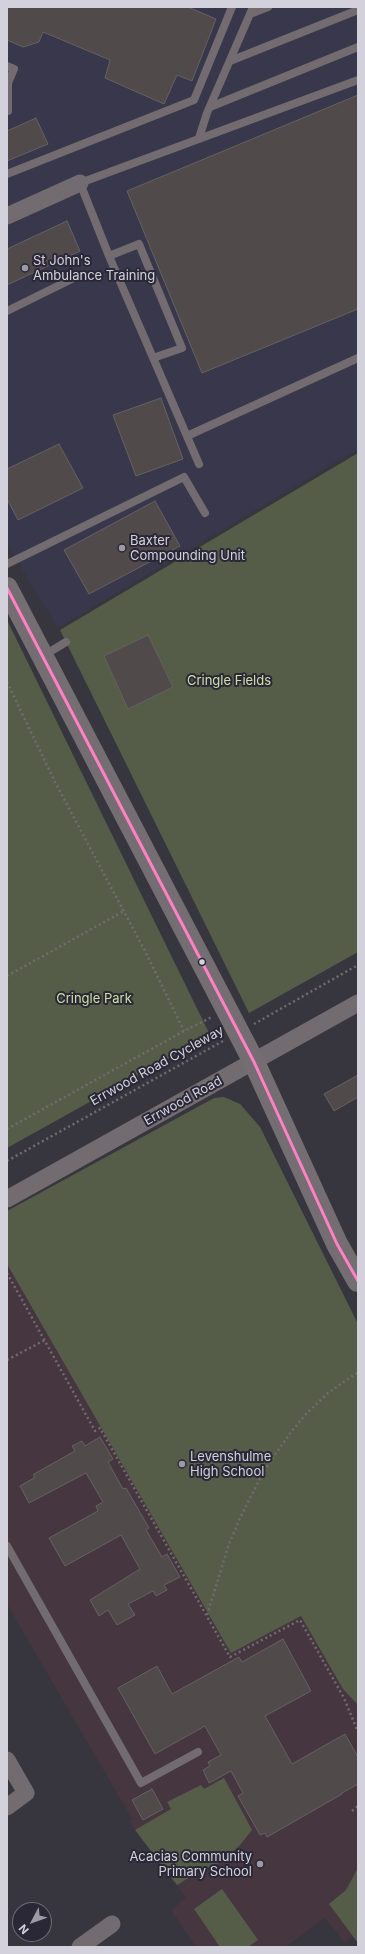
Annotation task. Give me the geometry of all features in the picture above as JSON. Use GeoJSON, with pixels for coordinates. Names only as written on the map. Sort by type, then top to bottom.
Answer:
{"type":"FeatureCollection","features":[{"type":"Feature","properties":{"kind":"street"},"geometry":{"type":"LineString","coordinates":[[7,216],[80,183]]}},
{"type":"Feature","properties":{"kind":"street"},"geometry":{"type":"LineString","coordinates":[[7,588],[254,1062],[337,1244],[358,1281]]}},
{"type":"Feature","properties":{"kind":"street","name":"Errwood Road"},"geometry":{"type":"LineString","coordinates":[[7,1198],[358,1003]]}},
{"type":"Feature","properties":{"kind":"street"},"geometry":{"type":"LineString","coordinates":[[7,1760],[26,1793],[7,1807]]}},
{"type":"Feature","properties":{"kind":"street"},"geometry":{"type":"LineString","coordinates":[[80,1947],[112,1924]]}},
{"type":"Feature","properties":{"kind":"lane"},"geometry":{"type":"LineString","coordinates":[[7,174],[194,100],[232,7]]}},
{"type":"Feature","properties":{"kind":"lane"},"geometry":{"type":"LineString","coordinates":[[199,138],[210,107],[251,11],[268,7]]}},
{"type":"Feature","properties":{"kind":"lane"},"geometry":{"type":"LineString","coordinates":[[230,61],[358,10]]}},
{"type":"Feature","properties":{"kind":"lane"},"geometry":{"type":"LineString","coordinates":[[210,107],[358,47]]}},
{"type":"Feature","properties":{"kind":"lane"},"geometry":{"type":"LineString","coordinates":[[7,66],[14,69],[8,83],[7,111]]}},
{"type":"Feature","properties":{"kind":"lane"},"geometry":{"type":"LineString","coordinates":[[199,464],[109,256],[80,183],[358,80]]}},
{"type":"Feature","properties":{"kind":"lane"},"geometry":{"type":"LineString","coordinates":[[109,256],[139,244],[182,348],[153,358]]}},
{"type":"Feature","properties":{"kind":"lane"},"geometry":{"type":"LineString","coordinates":[[7,311],[82,274]]}},
{"type":"Feature","properties":{"kind":"lane"},"geometry":{"type":"LineString","coordinates":[[187,436],[358,358]]}},
{"type":"Feature","properties":{"kind":"lane"},"geometry":{"type":"LineString","coordinates":[[7,564],[184,477],[204,513]]}},
{"type":"Feature","properties":{"kind":"lane"},"geometry":{"type":"LineString","coordinates":[[43,656],[66,642]]}},
{"type":"Feature","properties":{"kind":"lane"},"geometry":{"type":"LineString","coordinates":[[7,1546],[141,1783],[198,1752]]}},
{"type":"Feature","properties":{"kind":"path"},"geometry":{"type":"LineString","coordinates":[[7,682],[76,822],[124,911],[184,1031]]}},
{"type":"Feature","properties":{"kind":"path"},"geometry":{"type":"LineString","coordinates":[[7,976],[124,911]]}},
{"type":"Feature","properties":{"kind":"path","name":"Errwood Road Cycleway"},"geometry":{"type":"LineString","coordinates":[[7,1161],[358,965]]}},
{"type":"Feature","properties":{"kind":"path"},"geometry":{"type":"LineString","coordinates":[[7,1129],[184,1031],[227,1010]]}},
{"type":"Feature","properties":{"kind":"path"},"geometry":{"type":"LineString","coordinates":[[7,1273],[95,1431],[100,1428],[230,1657],[300,1620],[344,1698],[358,1732]]}},
{"type":"Feature","properties":{"kind":"path"},"geometry":{"type":"LineString","coordinates":[[7,1360],[45,1340]]}},
{"type":"Feature","properties":{"kind":"path"},"geometry":{"type":"LineString","coordinates":[[207,1616],[229,1544],[240,1518],[265,1469],[291,1432],[307,1413],[328,1393],[358,1372]]}},
{"type":"Feature","properties":{"kind":"path"},"geometry":{"type":"LineString","coordinates":[[352,1811],[358,1806]]}},
{"type":"Feature","properties":{"kind":"shaded area"},"geometry":{"type":"Polygon","coordinates":[[[7,7],[358,7],[358,449],[58,628],[7,542],[7,7]]]}},
{"type":"Feature","properties":{"kind":"shaded area","name":"Levenshulme High School"},"geometry":{"type":"Polygon","coordinates":[[[224,1097],[240,1104],[260,1127],[358,1324],[358,1943],[353,1937],[345,1943],[325,1918],[285,1947],[196,1947],[171,1910],[186,1898],[129,1821],[132,1819],[7,1604],[7,1211],[214,1098],[224,1097]]]}},
{"type":"Feature","properties":{"kind":"green space","name":"Cringle Fields"},"geometry":{"type":"Polygon","coordinates":[[[358,453],[358,952],[249,1013],[60,630],[358,453]]]}},
{"type":"Feature","properties":{"kind":"green space","name":"Cringle Park"},"geometry":{"type":"Polygon","coordinates":[[[7,620],[210,1035],[7,1148],[7,620]]]}},
{"type":"Feature","properties":{"kind":"green space"},"geometry":{"type":"Polygon","coordinates":[[[224,1097],[240,1104],[260,1127],[358,1324],[358,1705],[343,1689],[301,1616],[231,1653],[7,1264],[7,1211],[214,1098],[224,1097]]]}},
{"type":"Feature","properties":{"kind":"green space"},"geometry":{"type":"Polygon","coordinates":[[[224,1778],[252,1830],[240,1845],[222,1862],[200,1871],[177,1885],[135,1830],[171,1809],[167,1802],[201,1785],[204,1789],[224,1778]]]}},
{"type":"Feature","properties":{"kind":"green space"},"geometry":{"type":"Polygon","coordinates":[[[358,1868],[358,1943],[329,1904],[346,1890],[358,1868]]]}},
{"type":"Feature","properties":{"kind":"green space"},"geometry":{"type":"Polygon","coordinates":[[[222,1889],[258,1940],[248,1947],[220,1947],[194,1909],[222,1889]]]}},
{"type":"Feature","properties":{"kind":"building"},"geometry":{"type":"Polygon","coordinates":[[[7,7],[188,7],[216,19],[192,81],[177,75],[164,104],[105,78],[110,60],[43,32],[39,42],[23,47],[7,40],[7,7]]]}},
{"type":"Feature","properties":{"kind":"building"},"geometry":{"type":"Polygon","coordinates":[[[358,95],[358,309],[202,373],[127,191],[358,95]]]}},
{"type":"Feature","properties":{"kind":"building"},"geometry":{"type":"Polygon","coordinates":[[[36,118],[48,144],[7,161],[7,131],[36,118]]]}},
{"type":"Feature","properties":{"kind":"building","name":"St John's Ambulance Training"},"geometry":{"type":"Polygon","coordinates":[[[67,221],[80,251],[7,285],[7,249],[67,221]]]}},
{"type":"Feature","properties":{"kind":"building"},"geometry":{"type":"Polygon","coordinates":[[[161,398],[183,459],[136,476],[113,415],[161,398]]]}},
{"type":"Feature","properties":{"kind":"building"},"geometry":{"type":"Polygon","coordinates":[[[59,444],[83,488],[18,520],[7,499],[7,469],[59,444]]]}},
{"type":"Feature","properties":{"kind":"building","name":"Baxter Compounding Unit"},"geometry":{"type":"Polygon","coordinates":[[[155,501],[180,546],[89,594],[64,550],[155,501]]]}},
{"type":"Feature","properties":{"kind":"building"},"geometry":{"type":"Polygon","coordinates":[[[148,635],[173,687],[128,709],[104,656],[148,635]]]}},
{"type":"Feature","properties":{"kind":"building"},"geometry":{"type":"Polygon","coordinates":[[[358,1075],[358,1097],[334,1111],[324,1094],[358,1075]]]}},
{"type":"Feature","properties":{"kind":"building"},"geometry":{"type":"Polygon","coordinates":[[[100,1437],[113,1459],[108,1462],[123,1489],[126,1488],[149,1528],[146,1530],[162,1557],[167,1554],[180,1577],[164,1585],[167,1590],[156,1596],[153,1591],[128,1604],[135,1615],[117,1625],[108,1610],[99,1616],[90,1600],[140,1569],[121,1535],[65,1566],[49,1538],[98,1511],[96,1506],[103,1502],[86,1473],[29,1503],[20,1486],[34,1478],[34,1474],[75,1451],[72,1446],[82,1441],[85,1446],[100,1437]]]}},
{"type":"Feature","properties":{"kind":"building"},"geometry":{"type":"Polygon","coordinates":[[[283,1639],[311,1691],[265,1716],[292,1764],[345,1734],[358,1757],[358,1784],[267,1837],[265,1833],[260,1835],[238,1796],[243,1793],[231,1771],[209,1783],[203,1770],[210,1766],[208,1762],[221,1755],[205,1726],[155,1754],[118,1688],[157,1666],[172,1694],[239,1657],[242,1662],[283,1639]]]}},
{"type":"Feature","properties":{"kind":"building"},"geometry":{"type":"Polygon","coordinates":[[[152,1789],[163,1809],[143,1820],[132,1800],[152,1789]]]}},
{"type":"Feature","properties":{"kind":"transit line"},"geometry":{"type":"LineString","coordinates":[[7,588],[254,1062],[337,1244],[358,1281]]}},
{"type":"Feature","properties":{"kind":"place","name":"St John's Ambulance Training"},"geometry":{"type":"Point","coordinates":[25,268]}},
{"type":"Feature","properties":{"kind":"place","name":"Baxter Compounding Unit"},"geometry":{"type":"Point","coordinates":[122,548]}},
{"type":"Feature","properties":{"kind":"place","name":"Levenshulme High School"},"geometry":{"type":"Point","coordinates":[182,1464]}},
{"type":"Feature","properties":{"kind":"place","name":"Acacias Community Primary School"},"geometry":{"type":"Point","coordinates":[260,1864]}}]}
